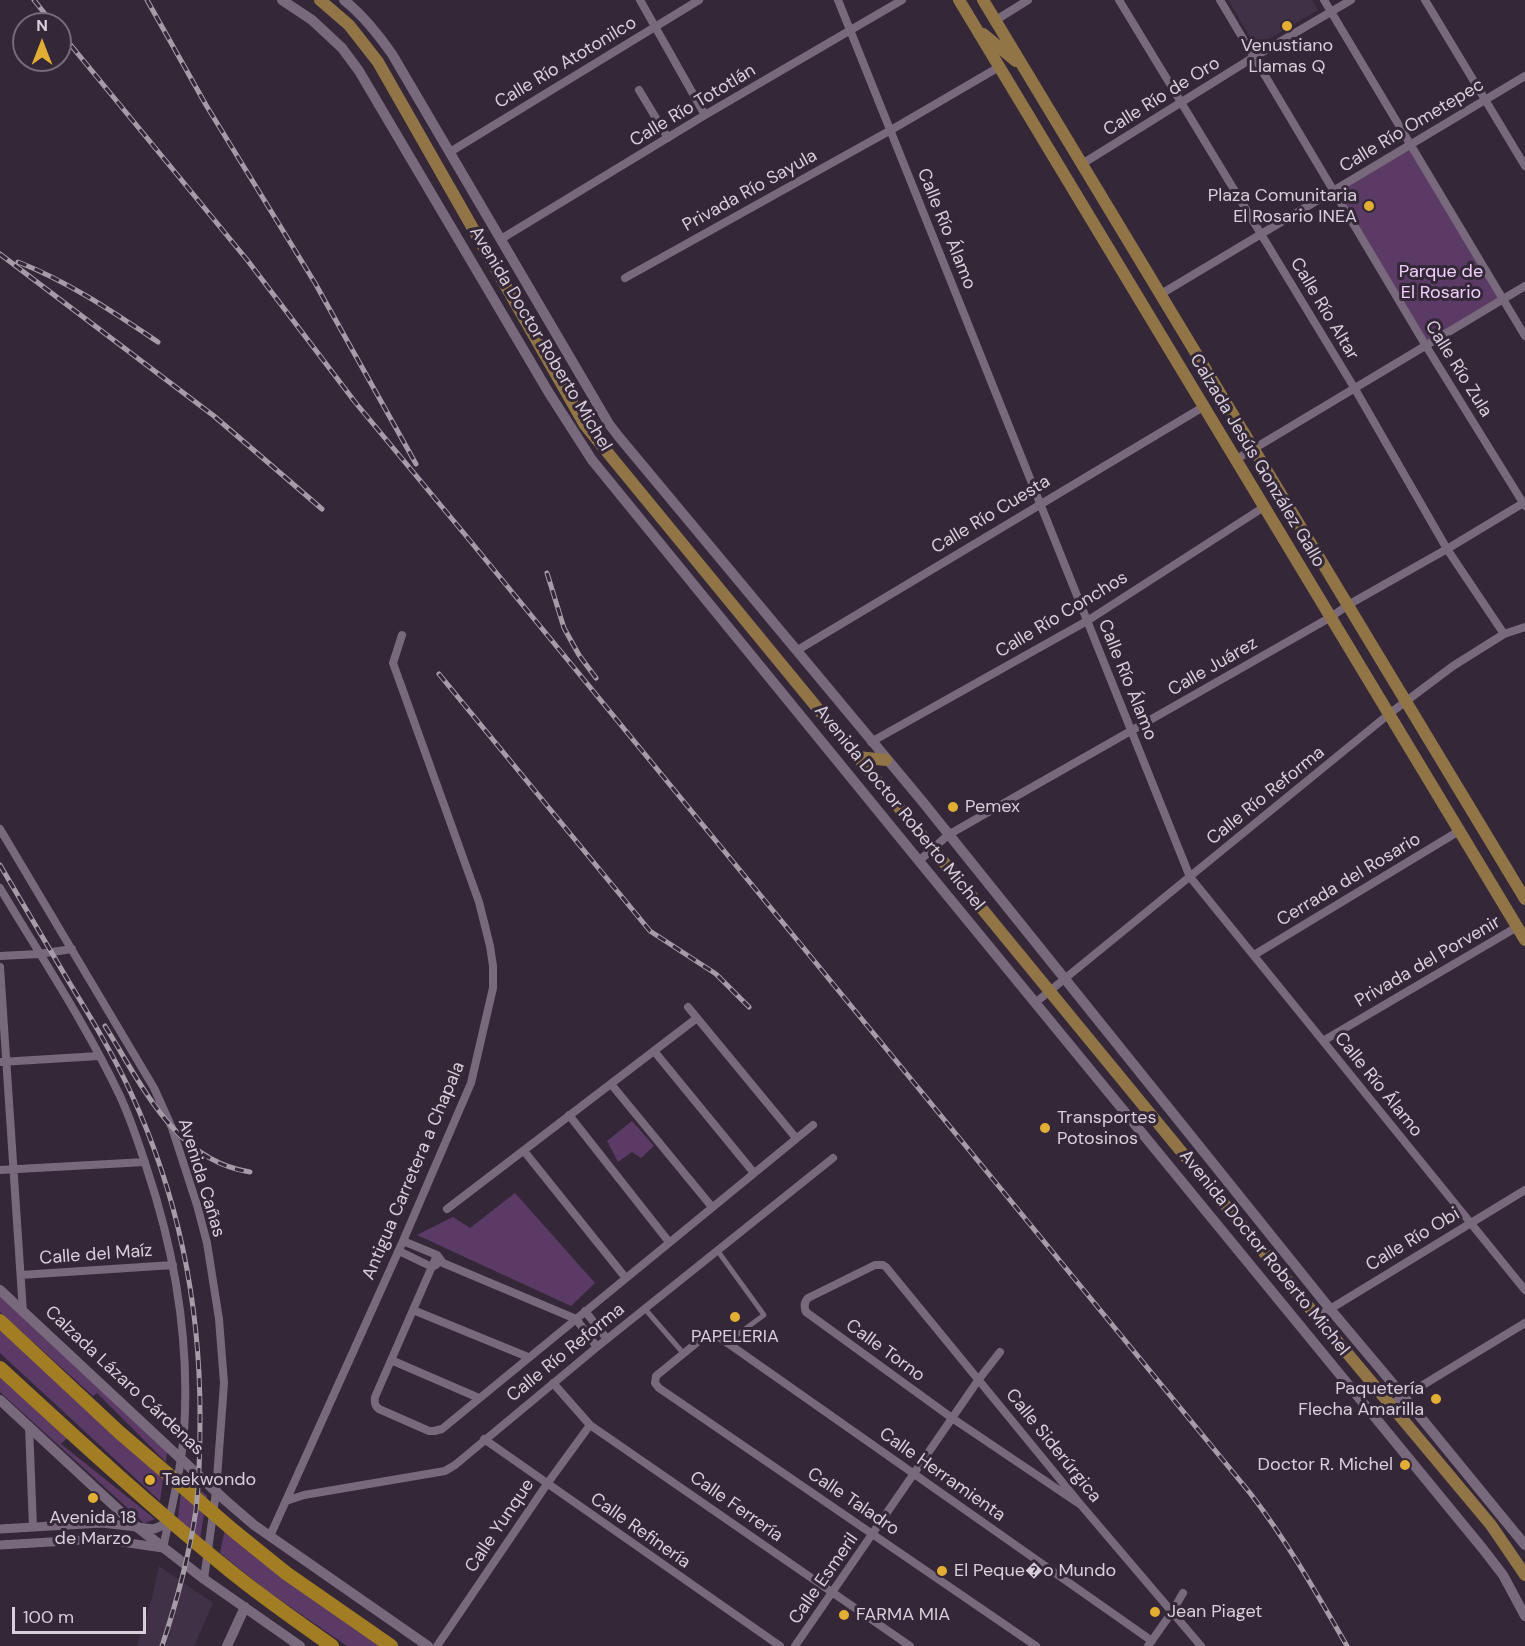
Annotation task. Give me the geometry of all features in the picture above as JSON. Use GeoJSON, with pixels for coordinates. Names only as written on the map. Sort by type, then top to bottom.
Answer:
{"type":"FeatureCollection","features":[{"type":"Feature","properties":{"kind":"highway","name":"Calzada Lázaro Cárdenas"},"geometry":{"type":"LineString","coordinates":[[0,1322],[119,1432],[234,1531],[286,1573],[391,1646]]}},
{"type":"Feature","properties":{"kind":"highway"},"geometry":{"type":"LineString","coordinates":[[0,1368],[101,1461],[229,1571],[332,1646]]}},
{"type":"Feature","properties":{"kind":"highway"},"geometry":{"type":"LineString","coordinates":[[351,1618],[405,1646]]}},
{"type":"Feature","properties":{"kind":"main road","name":"Avenida Doctor Roberto Michel"},"geometry":{"type":"LineString","coordinates":[[282,0],[312,20],[342,48],[359,71],[549,393],[592,460],[1483,1549],[1503,1575],[1525,1616]]}},
{"type":"Feature","properties":{"kind":"main road","name":"Avenida Doctor Roberto Michel"},"geometry":{"type":"LineString","coordinates":[[320,0],[350,25],[378,62],[585,425],[1317,1317],[1491,1525],[1525,1575]]}},
{"type":"Feature","properties":{"kind":"main road","name":"Avenida Doctor Roberto Michel"},"geometry":{"type":"LineString","coordinates":[[344,0],[361,15],[392,54],[609,424],[948,835],[1330,1309],[1525,1545]]}},
{"type":"Feature","properties":{"kind":"main road","name":"Calzada Jesús González Gallo"},"geometry":{"type":"LineString","coordinates":[[959,0],[1525,939]]}},
{"type":"Feature","properties":{"kind":"main road","name":"Calzada Jesús González Gallo"},"geometry":{"type":"LineString","coordinates":[[983,0],[1525,899]]}},
{"type":"Feature","properties":{"kind":"main road"},"geometry":{"type":"LineString","coordinates":[[978,30],[1022,65]]}},
{"type":"Feature","properties":{"kind":"main road"},"geometry":{"type":"LineString","coordinates":[[440,206],[455,198]]}},
{"type":"Feature","properties":{"kind":"main road"},"geometry":{"type":"LineString","coordinates":[[530,328],[547,318]]}},
{"type":"Feature","properties":{"kind":"main road"},"geometry":{"type":"LineString","coordinates":[[767,675],[781,664]]}},
{"type":"Feature","properties":{"kind":"main road"},"geometry":{"type":"LineString","coordinates":[[858,757],[886,760]]}},
{"type":"Feature","properties":{"kind":"main road","name":"Calzada Lázaro Cárdenas"},"geometry":{"type":"LineString","coordinates":[[0,1290],[254,1526],[428,1646]]}},
{"type":"Feature","properties":{"kind":"main road"},"geometry":{"type":"LineString","coordinates":[[0,1400],[137,1527],[204,1579],[300,1646]]}},
{"type":"Feature","properties":{"kind":"main road"},"geometry":{"type":"LineString","coordinates":[[227,1646],[245,1607]]}},
{"type":"Feature","properties":{"kind":"street"},"geometry":{"type":"LineString","coordinates":[[640,0],[705,116]]}},
{"type":"Feature","properties":{"kind":"street","name":"Calle Río Atotonilco"},"geometry":{"type":"LineString","coordinates":[[450,152],[699,0]]}},
{"type":"Feature","properties":{"kind":"street","name":"Calle Río Álamo"},"geometry":{"type":"LineString","coordinates":[[838,0],[1190,877],[1525,1290]]}},
{"type":"Feature","properties":{"kind":"street","name":"Calle Río Tototlán"},"geometry":{"type":"LineString","coordinates":[[501,240],[902,0]]}},
{"type":"Feature","properties":{"kind":"street"},"geometry":{"type":"LineString","coordinates":[[996,20],[1028,0]]}},
{"type":"Feature","properties":{"kind":"street","name":"Calle Río Altar"},"geometry":{"type":"LineString","coordinates":[[1119,0],[1355,389],[1447,549],[1504,634]]}},
{"type":"Feature","properties":{"kind":"street","name":"Calle Río Zula"},"geometry":{"type":"LineString","coordinates":[[1220,0],[1426,346],[1525,504]]}},
{"type":"Feature","properties":{"kind":"street"},"geometry":{"type":"LineString","coordinates":[[1324,0],[1525,336]]}},
{"type":"Feature","properties":{"kind":"street","name":"Calle Río de Oro"},"geometry":{"type":"LineString","coordinates":[[1082,164],[1254,57],[1351,0]]}},
{"type":"Feature","properties":{"kind":"street"},"geometry":{"type":"LineString","coordinates":[[1425,0],[1525,166]]}},
{"type":"Feature","properties":{"kind":"street","name":"Privada Río Sayula"},"geometry":{"type":"LineString","coordinates":[[625,278],[891,130],[999,67]]}},
{"type":"Feature","properties":{"kind":"street","name":"Calle Río Ometepec"},"geometry":{"type":"LineString","coordinates":[[1161,294],[1525,76]]}},
{"type":"Feature","properties":{"kind":"street"},"geometry":{"type":"LineString","coordinates":[[639,90],[668,138]]}},
{"type":"Feature","properties":{"kind":"street"},"geometry":{"type":"LineString","coordinates":[[1235,460],[1525,286]]}},
{"type":"Feature","properties":{"kind":"street","name":"Calle Río Cuesta"},"geometry":{"type":"LineString","coordinates":[[796,651],[1203,407]]}},
{"type":"Feature","properties":{"kind":"street","name":"Calle Juárez"},"geometry":{"type":"LineString","coordinates":[[919,861],[948,835],[1525,504]]}},
{"type":"Feature","properties":{"kind":"street","name":"Calle Río Conchos"},"geometry":{"type":"LineString","coordinates":[[871,742],[1087,621],[1264,507]]}},
{"type":"Feature","properties":{"kind":"street","name":"Calle Río Reforma"},"geometry":{"type":"LineString","coordinates":[[1035,1003],[1389,714],[1453,666],[1504,634],[1525,627]]}},
{"type":"Feature","properties":{"kind":"street","name":"Antigua Carretera a Chapala"},"geometry":{"type":"LineString","coordinates":[[270,1536],[399,1251],[471,1083],[493,988],[490,946],[479,902],[393,663],[402,635]]}},
{"type":"Feature","properties":{"kind":"street","name":"Avenida Cañas"},"geometry":{"type":"LineString","coordinates":[[0,829],[154,1088],[172,1128],[197,1205],[207,1243],[219,1319],[224,1383],[216,1492],[204,1579]]}},
{"type":"Feature","properties":{"kind":"street","name":"Cerrada del Rosario"},"geometry":{"type":"LineString","coordinates":[[1254,955],[1460,831]]}},
{"type":"Feature","properties":{"kind":"street"},"geometry":{"type":"LineString","coordinates":[[0,888],[99,1056],[121,1098],[145,1161],[165,1225],[173,1265],[182,1319],[186,1378],[181,1459],[163,1548],[108,1540],[0,1545]]}},
{"type":"Feature","properties":{"kind":"street","name":"Privada del Porvenir"},"geometry":{"type":"LineString","coordinates":[[1323,1041],[1517,927]]}},
{"type":"Feature","properties":{"kind":"street"},"geometry":{"type":"LineString","coordinates":[[0,957],[72,949]]}},
{"type":"Feature","properties":{"kind":"street"},"geometry":{"type":"LineString","coordinates":[[0,967],[3,1062],[14,1169],[23,1312]]}},
{"type":"Feature","properties":{"kind":"street"},"geometry":{"type":"LineString","coordinates":[[688,1007],[796,1138]]}},
{"type":"Feature","properties":{"kind":"street"},"geometry":{"type":"LineString","coordinates":[[447,1209],[697,1018]]}},
{"type":"Feature","properties":{"kind":"street"},"geometry":{"type":"LineString","coordinates":[[654,1051],[754,1173]]}},
{"type":"Feature","properties":{"kind":"street"},"geometry":{"type":"LineString","coordinates":[[3,1062],[99,1056]]}},
{"type":"Feature","properties":{"kind":"street"},"geometry":{"type":"LineString","coordinates":[[611,1084],[712,1207]]}},
{"type":"Feature","properties":{"kind":"street"},"geometry":{"type":"LineString","coordinates":[[569,1115],[669,1242]]}},
{"type":"Feature","properties":{"kind":"street"},"geometry":{"type":"LineString","coordinates":[[437,1255],[374,1401],[376,1406],[388,1413],[434,1431],[442,1429],[813,1125]]}},
{"type":"Feature","properties":{"kind":"street"},"geometry":{"type":"LineString","coordinates":[[524,1151],[625,1277]]}},
{"type":"Feature","properties":{"kind":"street","name":"Calle Río Reforma"},"geometry":{"type":"LineString","coordinates":[[285,1501],[445,1471],[455,1465],[484,1439],[832,1158]]}},
{"type":"Feature","properties":{"kind":"street"},"geometry":{"type":"LineString","coordinates":[[0,1170],[145,1161]]}},
{"type":"Feature","properties":{"kind":"street","name":"Calle Río Obi"},"geometry":{"type":"LineString","coordinates":[[1317,1317],[1525,1190]]}},
{"type":"Feature","properties":{"kind":"street"},"geometry":{"type":"LineString","coordinates":[[403,1241],[437,1255],[443,1263],[576,1319],[597,1347]]}},
{"type":"Feature","properties":{"kind":"street"},"geometry":{"type":"LineString","coordinates":[[399,1251],[432,1267],[443,1263]]}},
{"type":"Feature","properties":{"kind":"street"},"geometry":{"type":"LineString","coordinates":[[717,1251],[764,1315],[726,1343]]}},
{"type":"Feature","properties":{"kind":"street","name":"Calle del Maíz"},"geometry":{"type":"LineString","coordinates":[[21,1275],[173,1265]]}},
{"type":"Feature","properties":{"kind":"street","name":"Calle Torno"},"geometry":{"type":"LineString","coordinates":[[883,1266],[875,1266],[808,1298],[805,1305],[806,1312],[952,1418],[1081,1505]]}},
{"type":"Feature","properties":{"kind":"street","name":"Calle Siderúrgica"},"geometry":{"type":"LineString","coordinates":[[883,1266],[1201,1646]]}},
{"type":"Feature","properties":{"kind":"street"},"geometry":{"type":"LineString","coordinates":[[645,1309],[684,1354]]}},
{"type":"Feature","properties":{"kind":"street"},"geometry":{"type":"LineString","coordinates":[[413,1311],[528,1358]]}},
{"type":"Feature","properties":{"kind":"street"},"geometry":{"type":"LineString","coordinates":[[585,1311],[607,1339]]}},
{"type":"Feature","properties":{"kind":"street"},"geometry":{"type":"LineString","coordinates":[[1390,1405],[1525,1323]]}},
{"type":"Feature","properties":{"kind":"street","name":"Calle Herramienta"},"geometry":{"type":"LineString","coordinates":[[684,1354],[705,1336],[719,1337],[914,1473],[1150,1643]]}},
{"type":"Feature","properties":{"kind":"street","name":"Calle Esmeril"},"geometry":{"type":"LineString","coordinates":[[795,1646],[1000,1352]]}},
{"type":"Feature","properties":{"kind":"street","name":"Calle Taladro"},"geometry":{"type":"LineString","coordinates":[[684,1354],[656,1376],[655,1383],[659,1388],[1036,1646]]}},
{"type":"Feature","properties":{"kind":"street"},"geometry":{"type":"LineString","coordinates":[[391,1359],[479,1398]]}},
{"type":"Feature","properties":{"kind":"street","name":"Calle Ferrería"},"geometry":{"type":"LineString","coordinates":[[553,1383],[590,1425],[910,1646]]}},
{"type":"Feature","properties":{"kind":"street","name":"Calle Yunque"},"geometry":{"type":"LineString","coordinates":[[437,1646],[590,1425]]}},
{"type":"Feature","properties":{"kind":"street"},"geometry":{"type":"LineString","coordinates":[[29,1426],[33,1527]]}},
{"type":"Feature","properties":{"kind":"street","name":"Calle Refinería"},"geometry":{"type":"LineString","coordinates":[[484,1439],[780,1646]]}},
{"type":"Feature","properties":{"kind":"street"},"geometry":{"type":"LineString","coordinates":[[0,1529],[102,1523],[153,1529],[168,1523]]}},
{"type":"Feature","properties":{"kind":"street"},"geometry":{"type":"LineString","coordinates":[[1150,1643],[1183,1593]]}},
{"type":"Feature","properties":{"kind":"shaded area"},"geometry":{"type":"Polygon","coordinates":[[[1228,0],[1312,0],[1318,10],[1256,47],[1228,0]]]}},
{"type":"Feature","properties":{"kind":"shaded area"},"geometry":{"type":"Polygon","coordinates":[[[159,1566],[213,1603],[194,1646],[137,1646],[159,1566]]]}},
{"type":"Feature","properties":{"kind":"green space","name":"Parque de El Rosario"},"geometry":{"type":"Polygon","coordinates":[[[1410,148],[1500,298],[1426,343],[1337,192],[1410,148]]]}},
{"type":"Feature","properties":{"kind":"green space"},"geometry":{"type":"Polygon","coordinates":[[[632,1121],[654,1146],[641,1158],[632,1152],[618,1162],[607,1141],[632,1121]]]}},
{"type":"Feature","properties":{"kind":"green space"},"geometry":{"type":"Polygon","coordinates":[[[515,1193],[595,1283],[571,1306],[417,1235],[453,1217],[470,1228],[515,1193]]]}},
{"type":"Feature","properties":{"kind":"green space"},"geometry":{"type":"Polygon","coordinates":[[[0,1296],[167,1452],[166,1462],[97,1393],[93,1396],[0,1312],[0,1296]]]}},
{"type":"Feature","properties":{"kind":"green space"},"geometry":{"type":"Polygon","coordinates":[[[0,1328],[163,1479],[160,1501],[0,1353],[0,1328]]]}},
{"type":"Feature","properties":{"kind":"green space"},"geometry":{"type":"Polygon","coordinates":[[[0,1375],[68,1437],[61,1444],[155,1519],[144,1523],[0,1392],[0,1375]]]}},
{"type":"Feature","properties":{"kind":"green space"},"geometry":{"type":"Polygon","coordinates":[[[183,1477],[207,1496],[198,1551],[176,1533],[183,1477]]]}},
{"type":"Feature","properties":{"kind":"green space"},"geometry":{"type":"Polygon","coordinates":[[[225,1529],[380,1646],[347,1646],[266,1590],[220,1553],[225,1529]]]}},
{"type":"Feature","properties":{"kind":"railway"},"geometry":{"type":"LineString","coordinates":[[34,0],[44,12]]}},
{"type":"Feature","properties":{"kind":"railway"},"geometry":{"type":"LineString","coordinates":[[147,0],[206,105],[315,283],[416,464]]}},
{"type":"Feature","properties":{"kind":"railway"},"geometry":{"type":"LineString","coordinates":[[72,47],[248,261],[355,402],[1250,1493],[1289,1549],[1347,1646]]}},
{"type":"Feature","properties":{"kind":"railway"},"geometry":{"type":"LineString","coordinates":[[0,254],[214,416],[322,509]]}},
{"type":"Feature","properties":{"kind":"railway"},"geometry":{"type":"LineString","coordinates":[[18,262],[73,288],[158,342]]}},
{"type":"Feature","properties":{"kind":"railway"},"geometry":{"type":"LineString","coordinates":[[547,573],[564,628],[579,655],[596,678]]}},
{"type":"Feature","properties":{"kind":"railway"},"geometry":{"type":"LineString","coordinates":[[439,674],[650,931],[716,974],[749,1007]]}},
{"type":"Feature","properties":{"kind":"railway"},"geometry":{"type":"LineString","coordinates":[[0,865],[102,1036],[131,1093],[162,1172],[184,1254],[191,1296],[199,1380],[199,1477],[190,1544],[178,1595],[162,1646]]}},
{"type":"Feature","properties":{"kind":"railway"},"geometry":{"type":"LineString","coordinates":[[105,1026],[147,1094],[181,1136],[201,1153],[224,1165],[250,1172]]}},
{"type":"Feature","properties":{"kind":"place","name":"Venustiano Llamas Q"},"geometry":{"type":"Point","coordinates":[1287,26]}},
{"type":"Feature","properties":{"kind":"place","name":"Plaza Comunitaria El Rosario INEA"},"geometry":{"type":"Point","coordinates":[1369,206]}},
{"type":"Feature","properties":{"kind":"place","name":"Pemex"},"geometry":{"type":"Point","coordinates":[953,807]}},
{"type":"Feature","properties":{"kind":"place","name":"Transportes Potosinos"},"geometry":{"type":"Point","coordinates":[1045,1128]}},
{"type":"Feature","properties":{"kind":"place","name":"PAPELERIA"},"geometry":{"type":"Point","coordinates":[735,1317]}},
{"type":"Feature","properties":{"kind":"place","name":"Paquetería Flecha Amarilla"},"geometry":{"type":"Point","coordinates":[1436,1399]}},
{"type":"Feature","properties":{"kind":"place","name":"Doctor R. Michel"},"geometry":{"type":"Point","coordinates":[1405,1465]}},
{"type":"Feature","properties":{"kind":"place","name":"Taekwondo"},"geometry":{"type":"Point","coordinates":[150,1480]}},
{"type":"Feature","properties":{"kind":"place","name":"Avenida 18 de Marzo"},"geometry":{"type":"Point","coordinates":[93,1498]}},
{"type":"Feature","properties":{"kind":"place","name":"El Peque�o Mundo"},"geometry":{"type":"Point","coordinates":[942,1571]}},
{"type":"Feature","properties":{"kind":"place","name":"Jean Piaget"},"geometry":{"type":"Point","coordinates":[1155,1612]}},
{"type":"Feature","properties":{"kind":"place","name":"FARMA MIA"},"geometry":{"type":"Point","coordinates":[844,1615]}}]}
